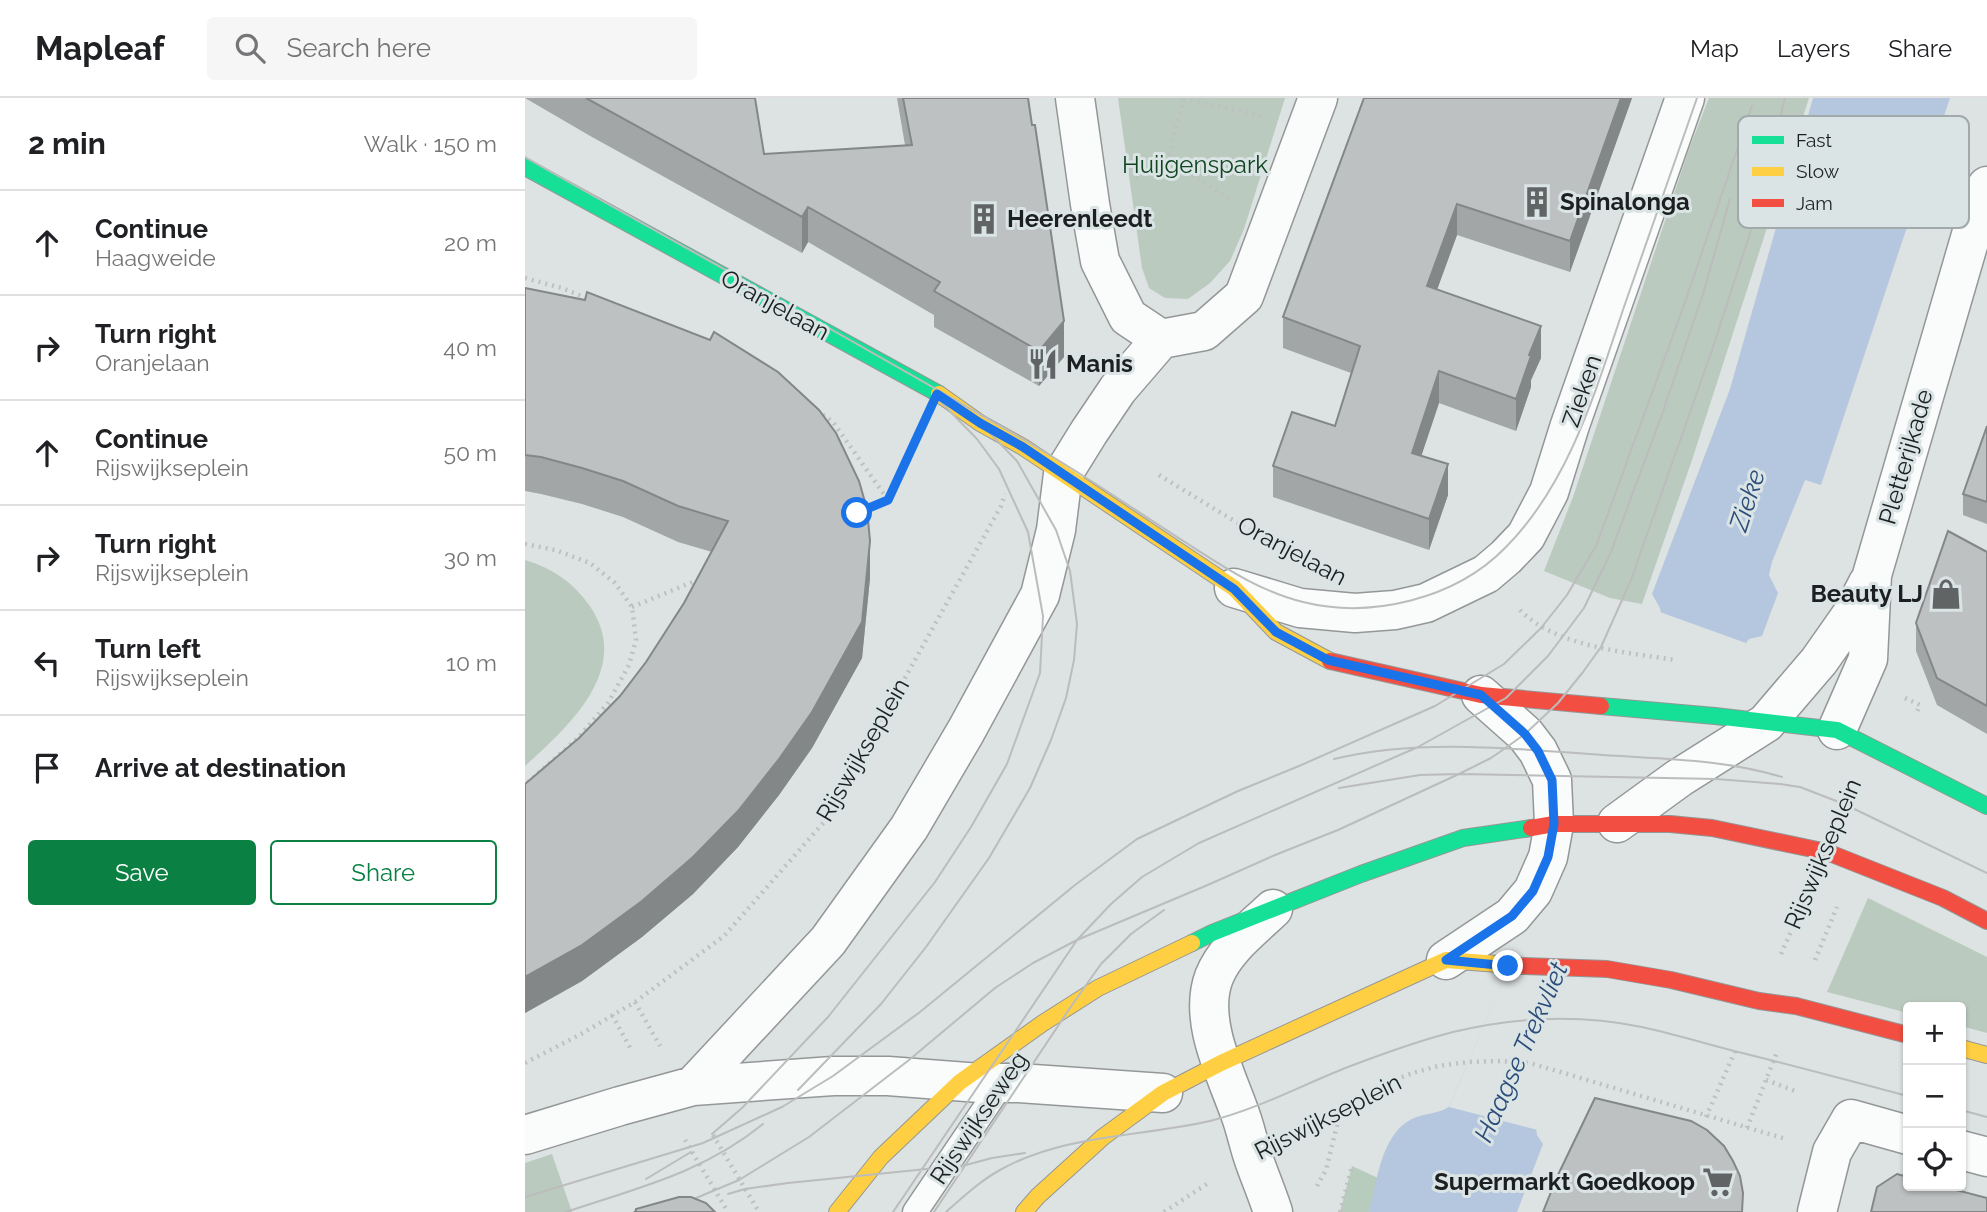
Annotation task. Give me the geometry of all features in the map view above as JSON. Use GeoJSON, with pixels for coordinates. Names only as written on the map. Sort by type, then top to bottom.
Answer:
{"type":"FeatureCollection","features":[{"type":"Feature","properties":{"kind":"main road","name":"Oranjelaan"},"geometry":{"type":"LineString","coordinates":[[525,167],[937,394],[980,423],[1023,447],[1234,589]]}},
{"type":"Feature","properties":{"kind":"main road"},"geometry":{"type":"LineString","coordinates":[[1234,589],[1276,632],[1328,660],[1481,695],[1837,730],[1987,806]]}},
{"type":"Feature","properties":{"kind":"main road"},"geometry":{"type":"LineString","coordinates":[[960,1082],[1043,1023],[1098,988],[1126,974],[1212,933],[1361,874],[1463,838],[1562,824],[1669,824],[1712,828],[1827,852],[1943,898],[1987,921]]}},
{"type":"Feature","properties":{"kind":"main road"},"geometry":{"type":"LineString","coordinates":[[1024,1212],[1103,1137],[1163,1093],[1221,1063],[1446,960],[1508,966],[1607,969],[1671,980],[1759,1001],[1796,1006],[1903,1034]]}},
{"type":"Feature","properties":{"kind":"main road"},"geometry":{"type":"LineString","coordinates":[[1966,1049],[1987,1055]]}},
{"type":"Feature","properties":{"kind":"main road","name":"Rijswijkseweg"},"geometry":{"type":"LineString","coordinates":[[837,1212],[881,1157],[960,1082]]}},
{"type":"Feature","properties":{"kind":"street"},"geometry":{"type":"LineString","coordinates":[[1076,98],[1100,261],[1128,317],[1161,339]]}},
{"type":"Feature","properties":{"kind":"street","name":"Zieken"},"geometry":{"type":"LineString","coordinates":[[1234,589],[1300,608],[1355,613],[1395,610],[1426,603],[1486,574],[1526,536],[1549,492],[1685,98]]}},
{"type":"Feature","properties":{"kind":"street"},"geometry":{"type":"LineString","coordinates":[[694,1086],[828,941],[909,828],[966,732],[1040,595],[1056,530],[1063,474],[1118,389],[1161,339],[1204,331],[1244,296],[1312,112]]}},
{"type":"Feature","properties":{"kind":"street","name":"Pletterijkade"},"geometry":{"type":"LineString","coordinates":[[1837,730],[1868,659],[1872,575],[1980,232],[1987,186]]}},
{"type":"Feature","properties":{"kind":"street"},"geometry":{"type":"LineString","coordinates":[[1618,823],[1692,770],[1766,723],[1819,662],[1851,614],[1872,575]]}},
{"type":"Feature","properties":{"kind":"street"},"geometry":{"type":"LineString","coordinates":[[1446,960],[1512,916],[1533,891],[1562,824],[1552,780],[1538,751],[1525,734],[1481,695]]}},
{"type":"Feature","properties":{"kind":"street"},"geometry":{"type":"LineString","coordinates":[[1273,909],[1224,957],[1214,978],[1209,1000],[1212,1028],[1221,1063],[1273,1212]]}},
{"type":"Feature","properties":{"kind":"street"},"geometry":{"type":"LineString","coordinates":[[525,1135],[694,1086],[833,1076],[888,1076],[1163,1093]]}},
{"type":"Feature","properties":{"kind":"street"},"geometry":{"type":"LineString","coordinates":[[1817,1212],[1832,1152],[1851,1119],[1903,1134]]}},
{"type":"Feature","properties":{"kind":"street"},"geometry":{"type":"LineString","coordinates":[[1966,1151],[1987,1157]]}},
{"type":"Feature","properties":{"kind":"lane","name":"Rijswijkseweg"},"geometry":{"type":"LineString","coordinates":[[915,1212],[1043,1023]]}},
{"type":"Feature","properties":{"kind":"path"},"geometry":{"type":"LineString","coordinates":[[1090,204],[1168,160],[1183,98],[1312,112]]}},
{"type":"Feature","properties":{"kind":"path"},"geometry":{"type":"LineString","coordinates":[[1168,160],[1269,226]]}},
{"type":"Feature","properties":{"kind":"path"},"geometry":{"type":"LineString","coordinates":[[525,278],[562,288],[600,304]]}},
{"type":"Feature","properties":{"kind":"path"},"geometry":{"type":"LineString","coordinates":[[857,513],[888,500],[937,394]]}},
{"type":"Feature","properties":{"kind":"path"},"geometry":{"type":"LineString","coordinates":[[814,408],[833,422],[888,500]]}},
{"type":"Feature","properties":{"kind":"path","name":"Rijswijkseplein"},"geometry":{"type":"LineString","coordinates":[[525,1063],[635,1002],[723,936],[825,821],[1001,506],[1023,447]]}},
{"type":"Feature","properties":{"kind":"path","name":"Oranjelaan"},"geometry":{"type":"LineString","coordinates":[[1158,474],[1285,550]]}},
{"type":"Feature","properties":{"kind":"path"},"geometry":{"type":"LineString","coordinates":[[525,544],[555,550],[590,563],[615,583],[632,607],[636,640],[629,665],[608,704],[578,738],[525,785]]}},
{"type":"Feature","properties":{"kind":"path"},"geometry":{"type":"LineString","coordinates":[[632,607],[702,578]]}},
{"type":"Feature","properties":{"kind":"path"},"geometry":{"type":"LineString","coordinates":[[1526,617],[1541,628],[1574,641],[1642,655]]}},
{"type":"Feature","properties":{"kind":"path","name":"Rijswijkseplein"},"geometry":{"type":"LineString","coordinates":[[1164,1212],[1252,1154],[1341,1110],[1388,1082],[1439,1066],[1497,1061],[1530,1063],[1706,1117],[1827,852]]}},
{"type":"Feature","properties":{"kind":"path"},"geometry":{"type":"LineString","coordinates":[[1766,1080],[1798,1092]]}},
{"type":"Feature","properties":{"kind":"path"},"geometry":{"type":"LineString","coordinates":[[1314,1192],[1326,1170],[1341,1110]]}},
{"type":"Feature","properties":{"kind":"path"},"geometry":{"type":"LineString","coordinates":[[1706,1117],[1832,1152]]}},
{"type":"Feature","properties":{"kind":"path"},"geometry":{"type":"LineString","coordinates":[[1340,1212],[1352,1166]]}},
{"type":"Feature","properties":{"kind":"green space","name":"Huijgenspark"},"geometry":{"type":"Polygon","coordinates":[[[1118,98],[1285,98],[1244,229],[1230,261],[1210,283],[1188,299],[1165,298],[1149,288],[1142,268],[1118,98]]]}},
{"type":"Feature","properties":{"kind":"green space"},"geometry":{"type":"Polygon","coordinates":[[[1709,98],[1809,98],[1803,116],[1738,116],[1738,228],[1767,228],[1642,604],[1610,598],[1544,571],[1573,497],[1689,149],[1709,98]]]}},
{"type":"Feature","properties":{"kind":"green space"},"geometry":{"type":"Polygon","coordinates":[[[525,560],[561,577],[583,597],[601,628],[604,651],[600,673],[590,694],[560,733],[525,766],[525,560]]]}},
{"type":"Feature","properties":{"kind":"green space"},"geometry":{"type":"Polygon","coordinates":[[[1868,898],[1987,957],[1987,1033],[1966,1027],[1966,1002],[1903,1002],[1903,1012],[1827,992],[1868,898]]]}},
{"type":"Feature","properties":{"kind":"green space"},"geometry":{"type":"Polygon","coordinates":[[[552,1154],[572,1212],[525,1212],[525,1163],[552,1154]]]}},
{"type":"Feature","properties":{"kind":"green space"},"geometry":{"type":"Polygon","coordinates":[[[1352,1166],[1378,1178],[1369,1212],[1340,1212],[1352,1166]]]}},
{"type":"Feature","properties":{"kind":"water"},"geometry":{"type":"Polygon","coordinates":[[[1813,98],[1950,98],[1944,116],[1808,116],[1813,98]]]}},
{"type":"Feature","properties":{"kind":"water"},"geometry":{"type":"Polygon","coordinates":[[[1776,228],[1907,228],[1821,485],[1805,480],[1772,562],[1769,575],[1778,593],[1762,636],[1749,639],[1746,643],[1536,1128],[1543,1144],[1517,1212],[1369,1212],[1382,1160],[1393,1136],[1412,1119],[1449,1107],[1661,613],[1652,594],[1730,389],[1776,228]]]}},
{"type":"Feature","properties":{"kind":"pier"},"geometry":{"type":"Polygon","coordinates":[[[1660,612],[1746,643],[1736,669],[1538,1130],[1449,1107],[1660,612]]]}},
{"type":"Feature","properties":{"kind":"building"},"geometry":{"type":"Polygon","coordinates":[[[586,98],[755,98],[764,154],[912,145],[903,98],[1028,98],[1032,125],[1035,125],[1064,321],[1039,351],[934,291],[940,282],[808,207],[802,217],[586,98]]]}},
{"type":"Feature","properties":{"kind":"building"},"geometry":{"type":"Polygon","coordinates":[[[1364,98],[1621,98],[1570,241],[1457,204],[1427,286],[1541,326],[1516,399],[1439,371],[1412,453],[1448,464],[1429,519],[1273,466],[1292,412],[1335,426],[1360,346],[1283,317],[1364,98]]]}},
{"type":"Feature","properties":{"kind":"building"},"geometry":{"type":"Polygon","coordinates":[[[525,288],[585,300],[587,292],[710,340],[714,332],[778,372],[819,410],[836,433],[859,481],[867,509],[870,541],[862,622],[812,712],[738,811],[693,857],[642,901],[582,945],[525,977],[525,784],[579,738],[620,696],[646,662],[684,603],[728,521],[678,506],[623,481],[541,457],[525,455],[525,288]]]}},
{"type":"Feature","properties":{"kind":"building"},"geometry":{"type":"Polygon","coordinates":[[[1987,426],[1987,502],[1963,494],[1987,426]]]}},
{"type":"Feature","properties":{"kind":"building"},"geometry":{"type":"Polygon","coordinates":[[[1948,531],[1987,552],[1987,706],[1937,678],[1916,623],[1948,531]]]}},
{"type":"Feature","properties":{"kind":"building"},"geometry":{"type":"Polygon","coordinates":[[[1595,1098],[1691,1121],[1707,1130],[1724,1146],[1740,1176],[1742,1212],[1543,1212],[1595,1098]]]}},
{"type":"Feature","properties":{"kind":"building"},"geometry":{"type":"Polygon","coordinates":[[[1897,1174],[1903,1176],[1903,1191],[1960,1191],[1987,1198],[1987,1212],[1871,1212],[1877,1187],[1897,1174]]]}},
{"type":"Feature","properties":{"kind":"building"},"geometry":{"type":"Polygon","coordinates":[[[679,1197],[691,1197],[706,1203],[715,1212],[634,1212],[636,1209],[679,1197]]]}},
{"type":"Feature","properties":{"kind":"tram line"},"geometry":{"type":"LineString","coordinates":[[525,157],[1038,448],[1243,578],[1287,598],[1329,607],[1356,608],[1411,601],[1462,580],[1485,566],[1505,548],[1528,522],[1547,494],[1579,434],[1697,98]]}},
{"type":"Feature","properties":{"kind":"tram line"},"geometry":{"type":"LineString","coordinates":[[1780,116],[1785,98]]}},
{"type":"Feature","properties":{"kind":"tram line"},"geometry":{"type":"LineString","coordinates":[[1749,116],[1752,106]]}},
{"type":"Feature","properties":{"kind":"tram line"},"geometry":{"type":"LineString","coordinates":[[525,1197],[703,1143],[782,1107],[833,1076],[920,1012],[1075,885],[1137,839],[1238,791],[1435,706],[1504,664],[1541,628],[1567,595],[1597,544],[1738,147]]}},
{"type":"Feature","properties":{"kind":"tram line"},"geometry":{"type":"LineString","coordinates":[[893,1212],[1077,940],[1111,904],[1142,877],[1199,843],[1418,747],[1506,698],[1548,656],[1584,608],[1611,552],[1703,294],[1730,199]]}},
{"type":"Feature","properties":{"kind":"tram line"},"geometry":{"type":"LineString","coordinates":[[663,1212],[739,1180],[809,1137],[909,1060],[995,988],[1033,963],[1077,940],[1338,830],[1459,774],[1491,758],[1525,734],[1558,703],[1601,647],[1631,580],[1752,228]]}},
{"type":"Feature","properties":{"kind":"tram line"},"geometry":{"type":"LineString","coordinates":[[712,1134],[742,1108],[828,1017],[935,882],[1007,764],[1040,673],[1043,616],[1028,532],[999,469],[977,439],[937,398]]}},
{"type":"Feature","properties":{"kind":"tram line"},"geometry":{"type":"LineString","coordinates":[[798,1090],[881,1004],[926,947],[989,858],[1030,788],[1066,698],[1074,660],[1077,624],[1070,571],[1056,530],[1017,461],[980,423]]}},
{"type":"Feature","properties":{"kind":"tram line"},"geometry":{"type":"LineString","coordinates":[[1334,759],[1400,749],[1502,748],[1693,761],[1782,777]]}},
{"type":"Feature","properties":{"kind":"tram line"},"geometry":{"type":"LineString","coordinates":[[1339,788],[1420,775],[1459,774],[1716,779],[1780,784],[1800,787],[1844,804],[1987,873]]}},
{"type":"Feature","properties":{"kind":"tram line"},"geometry":{"type":"LineString","coordinates":[[934,1212],[1101,964],[1131,934],[1164,910]]}},
{"type":"Feature","properties":{"kind":"tram line"},"geometry":{"type":"LineString","coordinates":[[946,1212],[993,1174],[1050,1149],[1210,1121],[1245,1110],[1400,1048],[1453,1032],[1523,1020],[1595,1020],[1642,1027],[1903,1095]]}},
{"type":"Feature","properties":{"kind":"tram line"},"geometry":{"type":"LineString","coordinates":[[1966,1111],[1987,1117]]}},
{"type":"Feature","properties":{"kind":"tram line"},"geometry":{"type":"LineString","coordinates":[[566,1212],[644,1187],[693,1167],[740,1141],[763,1124]]}},
{"type":"Feature","properties":{"kind":"tram line"},"geometry":{"type":"LineString","coordinates":[[646,1179],[691,1152]]}},
{"type":"Feature","properties":{"kind":"tram line"},"geometry":{"type":"LineString","coordinates":[[728,1194],[788,1183],[966,1165],[1025,1153]]}},
{"type":"Feature","properties":{"kind":"traffic: fast"},"geometry":{"type":"LineString","coordinates":[[525,167],[939,394]]}},
{"type":"Feature","properties":{"kind":"traffic: fast"},"geometry":{"type":"LineString","coordinates":[[1601,706],[1837,730],[1987,806]]}},
{"type":"Feature","properties":{"kind":"traffic: fast"},"geometry":{"type":"LineString","coordinates":[[1192,943],[1361,874],[1463,838],[1531,828]]}},
{"type":"Feature","properties":{"kind":"traffic: slow"},"geometry":{"type":"LineString","coordinates":[[939,394],[1234,588],[1276,632],[1330,661]]}},
{"type":"Feature","properties":{"kind":"traffic: slow"},"geometry":{"type":"LineString","coordinates":[[837,1212],[881,1157],[960,1082],[1098,988],[1192,943]]}},
{"type":"Feature","properties":{"kind":"traffic: slow"},"geometry":{"type":"LineString","coordinates":[[1024,1212],[1103,1137],[1163,1093],[1221,1063],[1446,960],[1524,966]]}},
{"type":"Feature","properties":{"kind":"traffic: slow"},"geometry":{"type":"LineString","coordinates":[[1966,1049],[1987,1055]]}},
{"type":"Feature","properties":{"kind":"traffic: jam"},"geometry":{"type":"LineString","coordinates":[[1330,661],[1481,695],[1601,706]]}},
{"type":"Feature","properties":{"kind":"traffic: jam"},"geometry":{"type":"LineString","coordinates":[[1531,828],[1554,824],[1670,824],[1712,828],[1827,852],[1943,898],[1987,921]]}},
{"type":"Feature","properties":{"kind":"traffic: jam"},"geometry":{"type":"LineString","coordinates":[[1524,966],[1607,969],[1671,980],[1759,1001],[1796,1006],[1903,1034]]}},
{"type":"Feature","properties":{"kind":"place","name":"Spinalonga"},"geometry":{"type":"Point","coordinates":[1537,202]}},
{"type":"Feature","properties":{"kind":"place","name":"Heerenleedt"},"geometry":{"type":"Point","coordinates":[984,219]}},
{"type":"Feature","properties":{"kind":"place","name":"Manis"},"geometry":{"type":"Point","coordinates":[1043,364]}},
{"type":"Feature","properties":{"kind":"place","name":"Beauty LJ"},"geometry":{"type":"Point","coordinates":[1946,594]}},
{"type":"Feature","properties":{"kind":"place","name":"Supermarkt Goedkoop"},"geometry":{"type":"Point","coordinates":[1718,1182]}},
{"type":"Feature","properties":{"kind":"route"},"geometry":{"type":"LineString","coordinates":[[857,513],[888,500],[937,394],[980,423],[1023,447],[1234,589],[1276,632],[1328,660],[1481,695],[1525,734],[1538,751],[1552,780],[1554,824],[1548,857],[1533,891],[1512,916],[1446,960],[1508,966]]}},
{"type":"Feature","properties":{"kind":"water label","name":"Zieke"},"geometry":{"type":"Point","coordinates":[1747,500]}},
{"type":"Feature","properties":{"kind":"water label","name":"Haagse Trekvliet"},"geometry":{"type":"Point","coordinates":[1521,1052]}}]}
